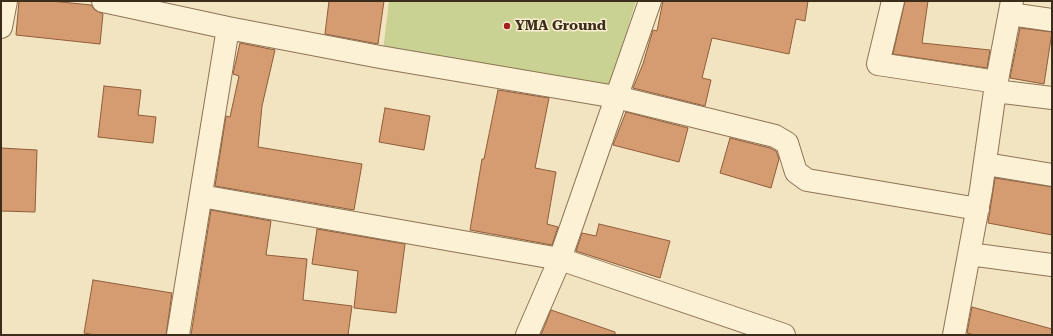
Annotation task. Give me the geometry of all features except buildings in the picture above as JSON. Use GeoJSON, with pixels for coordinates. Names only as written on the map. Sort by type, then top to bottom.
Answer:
{"type":"FeatureCollection","features":[{"type":"Feature","properties":{"kind":"street"},"geometry":{"type":"LineString","coordinates":[[1,27],[6,1]]}},
{"type":"Feature","properties":{"kind":"street"},"geometry":{"type":"LineString","coordinates":[[103,1],[228,28],[380,57],[616,97],[775,136],[787,143],[796,172],[807,180],[978,209]]}},
{"type":"Feature","properties":{"kind":"street"},"geometry":{"type":"LineString","coordinates":[[527,335],[560,259],[650,1]]}},
{"type":"Feature","properties":{"kind":"street"},"geometry":{"type":"LineString","coordinates":[[893,1],[878,64],[1052,98]]}},
{"type":"Feature","properties":{"kind":"street"},"geometry":{"type":"LineString","coordinates":[[954,335],[986,164],[996,87],[1011,8],[1052,20]]}},
{"type":"Feature","properties":{"kind":"street"},"geometry":{"type":"LineString","coordinates":[[178,335],[228,28]]}},
{"type":"Feature","properties":{"kind":"street"},"geometry":{"type":"LineString","coordinates":[[986,164],[1052,175]]}},
{"type":"Feature","properties":{"kind":"street"},"geometry":{"type":"LineString","coordinates":[[200,196],[560,259],[784,335]]}},
{"type":"Feature","properties":{"kind":"street"},"geometry":{"type":"LineString","coordinates":[[969,254],[1052,265]]}},
{"type":"Feature","properties":{"kind":"green space","name":"YMA Ground"},"geometry":{"type":"Polygon","coordinates":[[[389,1],[636,1],[610,86],[383,51],[389,1]]]}},
{"type":"Feature","properties":{"kind":"place","name":"YMA Ground"},"geometry":{"type":"Point","coordinates":[507,26]}}]}
